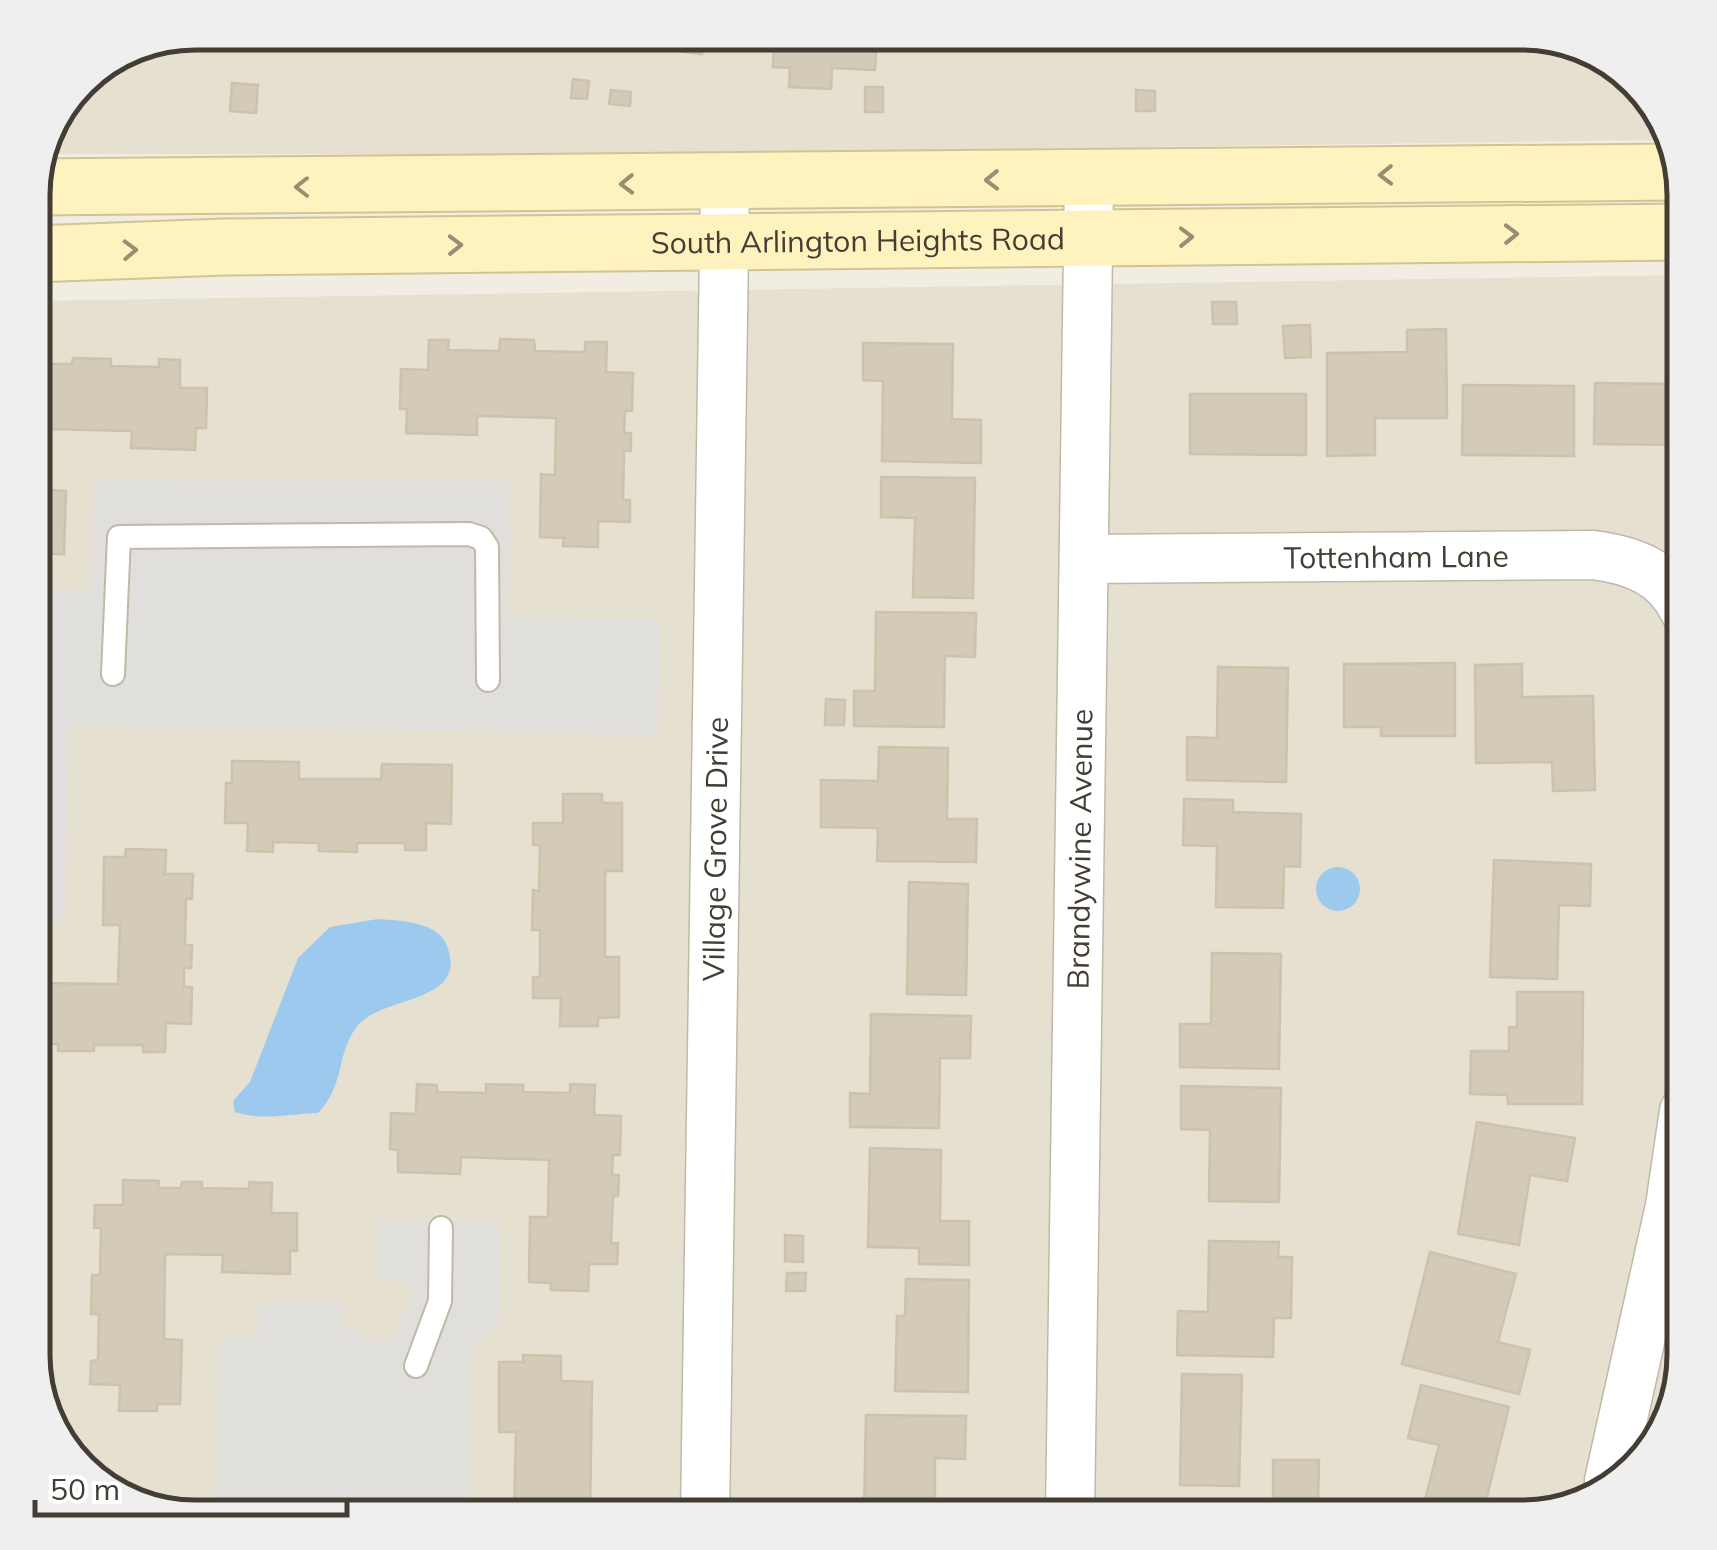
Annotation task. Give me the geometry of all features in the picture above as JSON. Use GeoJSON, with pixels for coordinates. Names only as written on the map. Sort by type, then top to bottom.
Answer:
{"type":"FeatureCollection","features":[{"type":"Feature","properties":{"kind":"main road","name":"South Arlington Heights Road"},"geometry":{"type":"LineString","coordinates":[[50,187],[1665,172]]}},
{"type":"Feature","properties":{"kind":"main road","name":"South Arlington Heights Road"},"geometry":{"type":"LineString","coordinates":[[50,253],[724,240],[1667,232]]}},
{"type":"Feature","properties":{"kind":"street","name":"Brandywine Avenue"},"geometry":{"type":"LineString","coordinates":[[1070,1500],[1089,180]]}},
{"type":"Feature","properties":{"kind":"street","name":"Village Grove Drive"},"geometry":{"type":"LineString","coordinates":[[705,1500],[725,183]]}},
{"type":"Feature","properties":{"kind":"street","name":"Tottenham Lane"},"geometry":{"type":"LineString","coordinates":[[1086,559],[1593,554],[1636,562],[1658,576],[1667,588]]}},
{"type":"Feature","properties":{"kind":"street"},"geometry":{"type":"LineString","coordinates":[[1612,1469],[1667,1220]]}},
{"type":"Feature","properties":{"kind":"lane"},"geometry":{"type":"LineString","coordinates":[[113,674],[119,537],[469,534],[481,538],[488,547],[488,680]]}},
{"type":"Feature","properties":{"kind":"lane"},"geometry":{"type":"LineString","coordinates":[[416,1366],[440,1300],[442,1228]]}},
{"type":"Feature","properties":{"kind":"shaded area"},"geometry":{"type":"Polygon","coordinates":[[[195,50],[1522,50],[1577,61],[1603,74],[1643,114],[1655,140],[631,154],[57,154],[74,114],[114,74],[167,53],[195,50]]]}},
{"type":"Feature","properties":{"kind":"shaded area"},"geometry":{"type":"Polygon","coordinates":[[[1667,275],[1667,1355],[1656,1410],[1643,1436],[1603,1476],[1550,1497],[1522,1500],[195,1500],[140,1489],[114,1476],[92,1458],[65,1419],[50,1364],[50,301],[1667,275]]]}},
{"type":"Feature","properties":{"kind":"shaded area"},"geometry":{"type":"Polygon","coordinates":[[[93,480],[510,481],[508,618],[660,620],[658,735],[69,726],[65,924],[50,924],[50,589],[92,590],[93,480]]]}},
{"type":"Feature","properties":{"kind":"shaded area"},"geometry":{"type":"Polygon","coordinates":[[[378,1221],[500,1222],[499,1323],[471,1344],[470,1500],[216,1500],[219,1337],[257,1338],[258,1303],[341,1304],[341,1330],[359,1330],[367,1342],[394,1338],[414,1288],[407,1281],[378,1280],[378,1221]]]}},
{"type":"Feature","properties":{"kind":"water"},"geometry":{"type":"Polygon","coordinates":[[[1338,867],[1354,873],[1360,889],[1354,905],[1338,911],[1322,905],[1316,889],[1322,873],[1338,867]]]}},
{"type":"Feature","properties":{"kind":"water"},"geometry":{"type":"Polygon","coordinates":[[[378,919],[417,924],[436,932],[447,946],[451,965],[446,979],[418,997],[366,1018],[355,1029],[337,1081],[318,1113],[265,1117],[235,1112],[233,1101],[250,1082],[298,958],[330,927],[378,919]]]}},
{"type":"Feature","properties":{"kind":"building"},"geometry":{"type":"Polygon","coordinates":[[[668,50],[703,50],[702,54],[668,50]]]}},
{"type":"Feature","properties":{"kind":"building"},"geometry":{"type":"Polygon","coordinates":[[[774,50],[876,50],[875,70],[832,68],[831,89],[789,87],[790,68],[773,67],[774,50]]]}},
{"type":"Feature","properties":{"kind":"building"},"geometry":{"type":"Polygon","coordinates":[[[573,79],[589,81],[587,99],[571,98],[573,79]]]}},
{"type":"Feature","properties":{"kind":"building"},"geometry":{"type":"Polygon","coordinates":[[[232,83],[258,85],[256,113],[230,111],[232,83]]]}},
{"type":"Feature","properties":{"kind":"building"},"geometry":{"type":"Polygon","coordinates":[[[865,87],[883,87],[883,112],[865,112],[865,87]]]}},
{"type":"Feature","properties":{"kind":"building"},"geometry":{"type":"Polygon","coordinates":[[[611,90],[631,92],[630,106],[609,104],[611,90]]]}},
{"type":"Feature","properties":{"kind":"building"},"geometry":{"type":"Polygon","coordinates":[[[1136,90],[1155,91],[1155,111],[1136,111],[1136,90]]]}},
{"type":"Feature","properties":{"kind":"building"},"geometry":{"type":"Polygon","coordinates":[[[1212,302],[1236,302],[1237,324],[1213,324],[1212,302]]]}},
{"type":"Feature","properties":{"kind":"building"},"geometry":{"type":"Polygon","coordinates":[[[1310,325],[1311,357],[1285,358],[1283,326],[1310,325]]]}},
{"type":"Feature","properties":{"kind":"building"},"geometry":{"type":"Polygon","coordinates":[[[1446,329],[1447,418],[1375,418],[1375,455],[1327,456],[1327,353],[1407,352],[1407,330],[1446,329]]]}},
{"type":"Feature","properties":{"kind":"building"},"geometry":{"type":"Polygon","coordinates":[[[500,339],[534,340],[535,351],[585,352],[585,342],[607,342],[606,372],[633,373],[632,411],[625,411],[624,433],[631,433],[631,451],[624,451],[623,500],[630,500],[630,522],[598,521],[598,547],[563,546],[564,538],[540,537],[541,474],[555,475],[556,418],[477,416],[477,435],[406,433],[407,409],[400,409],[401,369],[428,370],[429,340],[449,340],[448,350],[499,351],[500,339]]]}},
{"type":"Feature","properties":{"kind":"building"},"geometry":{"type":"Polygon","coordinates":[[[863,343],[953,344],[952,419],[981,420],[981,463],[882,461],[883,381],[863,380],[863,343]]]}},
{"type":"Feature","properties":{"kind":"building"},"geometry":{"type":"Polygon","coordinates":[[[73,358],[111,359],[111,366],[159,367],[159,359],[180,360],[180,388],[207,388],[206,428],[196,428],[195,450],[131,448],[132,431],[50,429],[50,364],[72,364],[73,358]]]}},
{"type":"Feature","properties":{"kind":"building"},"geometry":{"type":"Polygon","coordinates":[[[1595,383],[1667,384],[1667,445],[1594,444],[1595,383]]]}},
{"type":"Feature","properties":{"kind":"building"},"geometry":{"type":"Polygon","coordinates":[[[1463,385],[1574,386],[1574,456],[1462,455],[1463,385]]]}},
{"type":"Feature","properties":{"kind":"building"},"geometry":{"type":"Polygon","coordinates":[[[1190,394],[1306,394],[1306,455],[1190,454],[1190,394]]]}},
{"type":"Feature","properties":{"kind":"building"},"geometry":{"type":"Polygon","coordinates":[[[881,477],[975,478],[973,598],[913,597],[915,518],[881,517],[881,477]]]}},
{"type":"Feature","properties":{"kind":"building"},"geometry":{"type":"Polygon","coordinates":[[[50,490],[66,491],[64,554],[50,554],[50,490]]]}},
{"type":"Feature","properties":{"kind":"building"},"geometry":{"type":"Polygon","coordinates":[[[876,612],[976,613],[975,657],[945,656],[944,727],[854,726],[854,691],[875,691],[876,612]]]}},
{"type":"Feature","properties":{"kind":"building"},"geometry":{"type":"Polygon","coordinates":[[[1455,663],[1455,736],[1381,736],[1381,727],[1344,727],[1344,664],[1455,663]]]}},
{"type":"Feature","properties":{"kind":"building"},"geometry":{"type":"Polygon","coordinates":[[[1522,664],[1522,697],[1593,696],[1595,790],[1553,791],[1552,762],[1476,763],[1475,665],[1522,664]]]}},
{"type":"Feature","properties":{"kind":"building"},"geometry":{"type":"Polygon","coordinates":[[[1218,667],[1288,668],[1286,782],[1187,780],[1187,737],[1217,738],[1218,667]]]}},
{"type":"Feature","properties":{"kind":"building"},"geometry":{"type":"Polygon","coordinates":[[[826,699],[845,700],[844,725],[825,725],[826,699]]]}},
{"type":"Feature","properties":{"kind":"building"},"geometry":{"type":"Polygon","coordinates":[[[879,747],[948,748],[947,819],[977,819],[976,862],[877,861],[878,828],[821,827],[821,780],[878,781],[879,747]]]}},
{"type":"Feature","properties":{"kind":"building"},"geometry":{"type":"Polygon","coordinates":[[[232,761],[299,762],[299,779],[381,779],[382,764],[452,765],[451,824],[426,823],[426,850],[405,850],[405,843],[357,843],[357,852],[319,851],[319,843],[273,842],[273,852],[247,851],[248,823],[225,823],[226,783],[232,783],[232,761]]]}},
{"type":"Feature","properties":{"kind":"building"},"geometry":{"type":"Polygon","coordinates":[[[563,794],[602,794],[602,803],[622,803],[622,871],[606,871],[605,876],[605,957],[619,957],[619,1017],[598,1018],[598,1026],[560,1026],[561,998],[533,998],[533,977],[540,977],[540,930],[532,930],[533,890],[539,891],[540,845],[533,845],[533,823],[563,823],[563,794]]]}},
{"type":"Feature","properties":{"kind":"building"},"geometry":{"type":"Polygon","coordinates":[[[1184,799],[1233,800],[1233,812],[1301,814],[1300,867],[1284,866],[1283,908],[1216,907],[1217,846],[1183,845],[1184,799]]]}},
{"type":"Feature","properties":{"kind":"building"},"geometry":{"type":"Polygon","coordinates":[[[126,849],[166,850],[165,874],[193,874],[192,899],[186,899],[185,945],[192,945],[191,968],[184,968],[184,987],[192,987],[191,1024],[166,1023],[165,1052],[143,1052],[143,1045],[94,1045],[94,1051],[58,1051],[58,1044],[50,1044],[50,983],[118,984],[120,925],[103,925],[104,857],[125,857],[126,849]]]}},
{"type":"Feature","properties":{"kind":"building"},"geometry":{"type":"Polygon","coordinates":[[[1494,860],[1591,864],[1590,906],[1559,905],[1557,979],[1490,977],[1494,860]]]}},
{"type":"Feature","properties":{"kind":"building"},"geometry":{"type":"Polygon","coordinates":[[[909,882],[968,884],[966,995],[907,994],[909,882]]]}},
{"type":"Feature","properties":{"kind":"building"},"geometry":{"type":"Polygon","coordinates":[[[1212,953],[1281,954],[1279,1069],[1180,1067],[1180,1024],[1211,1024],[1212,953]]]}},
{"type":"Feature","properties":{"kind":"building"},"geometry":{"type":"Polygon","coordinates":[[[1517,992],[1583,992],[1582,1104],[1508,1104],[1507,1095],[1470,1094],[1471,1051],[1509,1051],[1509,1027],[1517,1027],[1517,992]]]}},
{"type":"Feature","properties":{"kind":"building"},"geometry":{"type":"Polygon","coordinates":[[[871,1014],[971,1016],[970,1058],[940,1058],[939,1128],[850,1127],[850,1093],[870,1094],[871,1014]]]}},
{"type":"Feature","properties":{"kind":"building"},"geometry":{"type":"Polygon","coordinates":[[[417,1084],[437,1085],[437,1092],[486,1093],[486,1084],[523,1085],[523,1092],[570,1093],[570,1084],[595,1085],[594,1115],[621,1116],[620,1155],[613,1155],[612,1175],[619,1175],[618,1196],[613,1196],[611,1243],[618,1243],[617,1264],[589,1264],[588,1291],[551,1290],[551,1283],[529,1282],[530,1217],[548,1217],[549,1160],[461,1157],[460,1174],[398,1172],[398,1150],[390,1149],[391,1113],[416,1114],[417,1084]]]}},
{"type":"Feature","properties":{"kind":"building"},"geometry":{"type":"Polygon","coordinates":[[[1181,1086],[1281,1088],[1279,1202],[1209,1201],[1210,1130],[1181,1129],[1181,1086]]]}},
{"type":"Feature","properties":{"kind":"building"},"geometry":{"type":"Polygon","coordinates":[[[1477,1122],[1575,1138],[1567,1181],[1530,1175],[1519,1245],[1458,1234],[1477,1122]]]}},
{"type":"Feature","properties":{"kind":"building"},"geometry":{"type":"Polygon","coordinates":[[[870,1148],[941,1150],[940,1221],[969,1221],[969,1265],[919,1264],[919,1248],[868,1247],[870,1148]]]}},
{"type":"Feature","properties":{"kind":"building"},"geometry":{"type":"Polygon","coordinates":[[[123,1180],[159,1181],[158,1188],[181,1188],[182,1182],[202,1182],[202,1188],[249,1189],[249,1182],[272,1183],[271,1213],[297,1213],[297,1251],[290,1251],[290,1274],[222,1272],[223,1255],[165,1254],[164,1339],[182,1340],[180,1404],[157,1404],[157,1411],[119,1411],[120,1385],[90,1384],[91,1361],[98,1360],[99,1314],[91,1314],[92,1275],[100,1275],[101,1228],[94,1228],[95,1205],[123,1205],[123,1180]]]}},
{"type":"Feature","properties":{"kind":"building"},"geometry":{"type":"Polygon","coordinates":[[[785,1235],[803,1236],[803,1262],[785,1261],[785,1235]]]}},
{"type":"Feature","properties":{"kind":"building"},"geometry":{"type":"Polygon","coordinates":[[[1209,1241],[1279,1242],[1278,1257],[1292,1257],[1291,1318],[1274,1318],[1273,1357],[1177,1355],[1178,1311],[1208,1312],[1209,1241]]]}},
{"type":"Feature","properties":{"kind":"building"},"geometry":{"type":"Polygon","coordinates":[[[1430,1252],[1516,1274],[1498,1342],[1530,1350],[1519,1394],[1402,1364],[1430,1252]]]}},
{"type":"Feature","properties":{"kind":"building"},"geometry":{"type":"Polygon","coordinates":[[[787,1273],[806,1273],[805,1291],[786,1291],[787,1273]]]}},
{"type":"Feature","properties":{"kind":"building"},"geometry":{"type":"Polygon","coordinates":[[[906,1279],[969,1280],[968,1392],[895,1391],[897,1316],[905,1316],[906,1279]]]}},
{"type":"Feature","properties":{"kind":"building"},"geometry":{"type":"Polygon","coordinates":[[[523,1355],[561,1356],[561,1381],[592,1382],[590,1500],[514,1500],[516,1432],[499,1432],[499,1362],[523,1362],[523,1355]]]}},
{"type":"Feature","properties":{"kind":"building"},"geometry":{"type":"Polygon","coordinates":[[[1182,1374],[1242,1375],[1239,1486],[1180,1485],[1182,1374]]]}},
{"type":"Feature","properties":{"kind":"building"},"geometry":{"type":"Polygon","coordinates":[[[1421,1385],[1509,1407],[1486,1500],[1425,1500],[1439,1445],[1408,1438],[1421,1385]]]}},
{"type":"Feature","properties":{"kind":"building"},"geometry":{"type":"Polygon","coordinates":[[[866,1415],[966,1416],[965,1459],[935,1458],[935,1500],[864,1500],[866,1415]]]}},
{"type":"Feature","properties":{"kind":"building"},"geometry":{"type":"Polygon","coordinates":[[[1273,1460],[1319,1460],[1318,1500],[1273,1500],[1273,1460]]]}}]}
